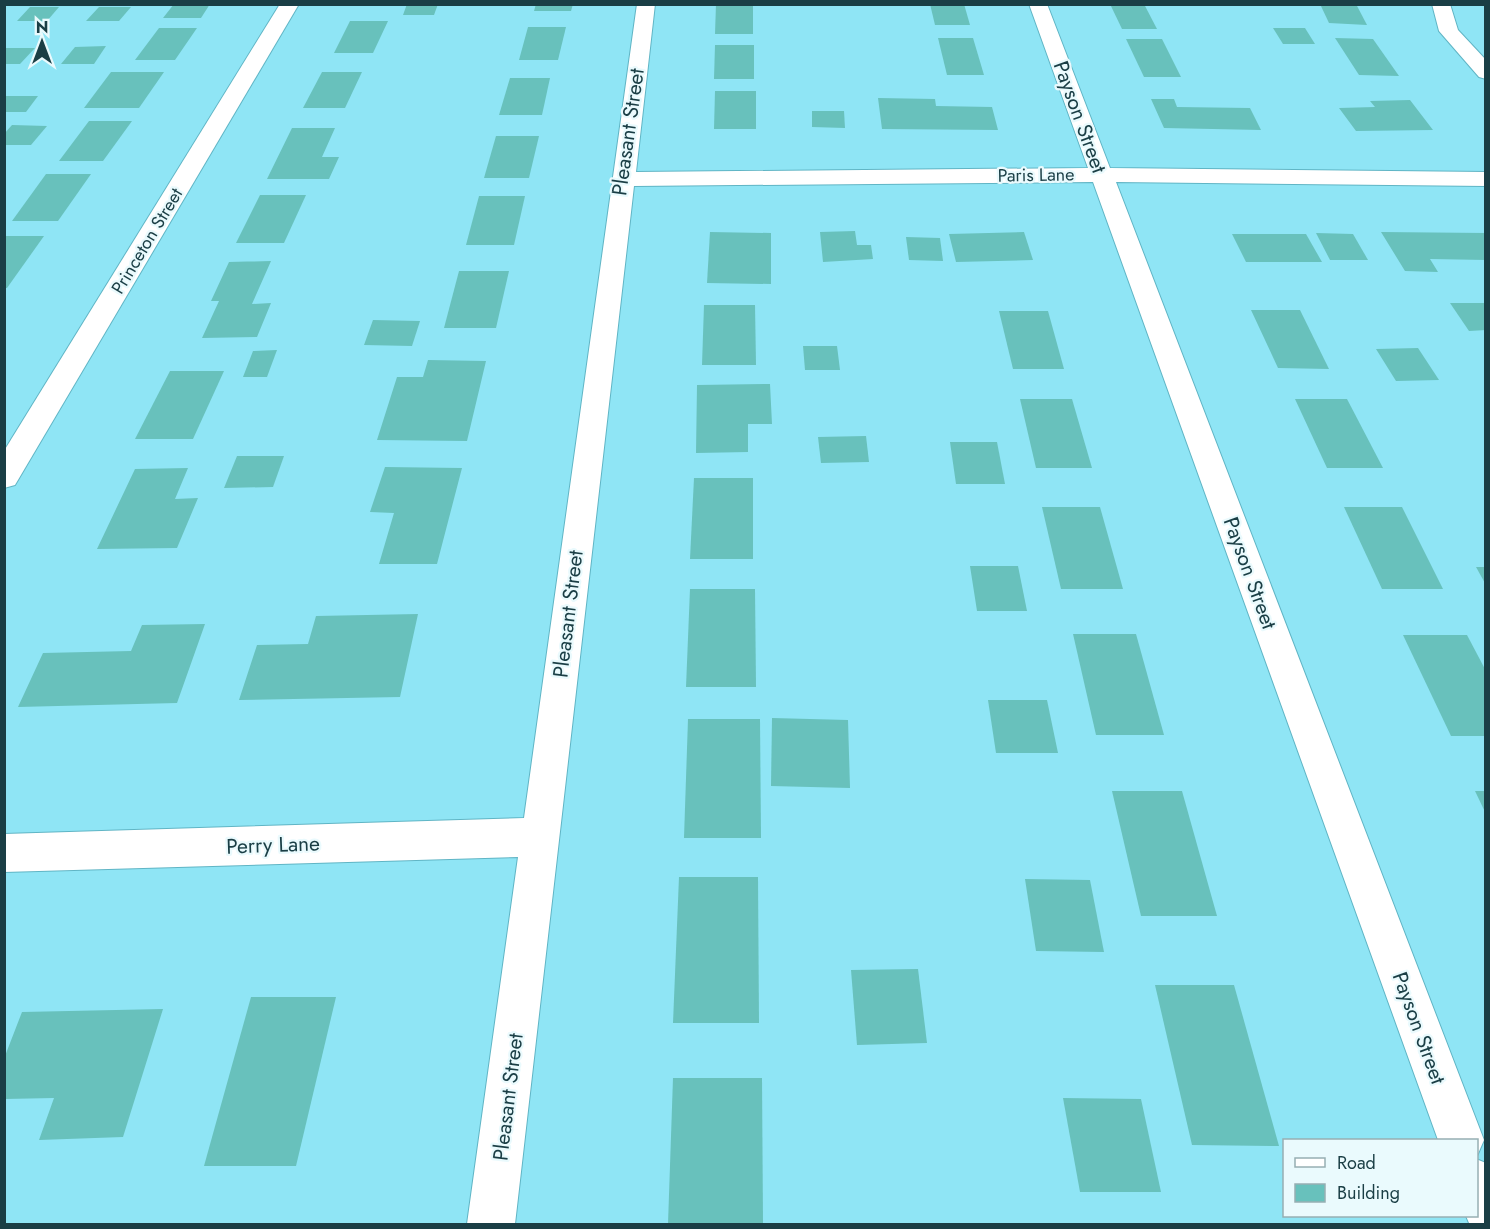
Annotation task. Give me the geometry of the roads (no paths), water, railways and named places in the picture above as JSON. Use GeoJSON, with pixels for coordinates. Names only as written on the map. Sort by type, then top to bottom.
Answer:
{"type":"FeatureCollection","features":[{"type":"Feature","properties":{"kind":"street","name":"Princeton Street"},"geometry":{"type":"LineString","coordinates":[[4,477],[290,4]]}},
{"type":"Feature","properties":{"kind":"street","name":"Pleasant Street"},"geometry":{"type":"LineString","coordinates":[[491,1224],[646,4]]}},
{"type":"Feature","properties":{"kind":"street","name":"Payson Street"},"geometry":{"type":"LineString","coordinates":[[1038,4],[1461,1139]]}},
{"type":"Feature","properties":{"kind":"street"},"geometry":{"type":"LineString","coordinates":[[1441,4],[1449,31],[1485,74]]}},
{"type":"Feature","properties":{"kind":"street","name":"Paris Lane"},"geometry":{"type":"LineString","coordinates":[[622,179],[1102,175],[1485,179]]}},
{"type":"Feature","properties":{"kind":"street","name":"Perry Lane"},"geometry":{"type":"LineString","coordinates":[[4,853],[541,837]]}},
{"type":"Feature","properties":{"kind":"street"},"geometry":{"type":"LineString","coordinates":[[1478,1187],[1485,1206]]}}]}
